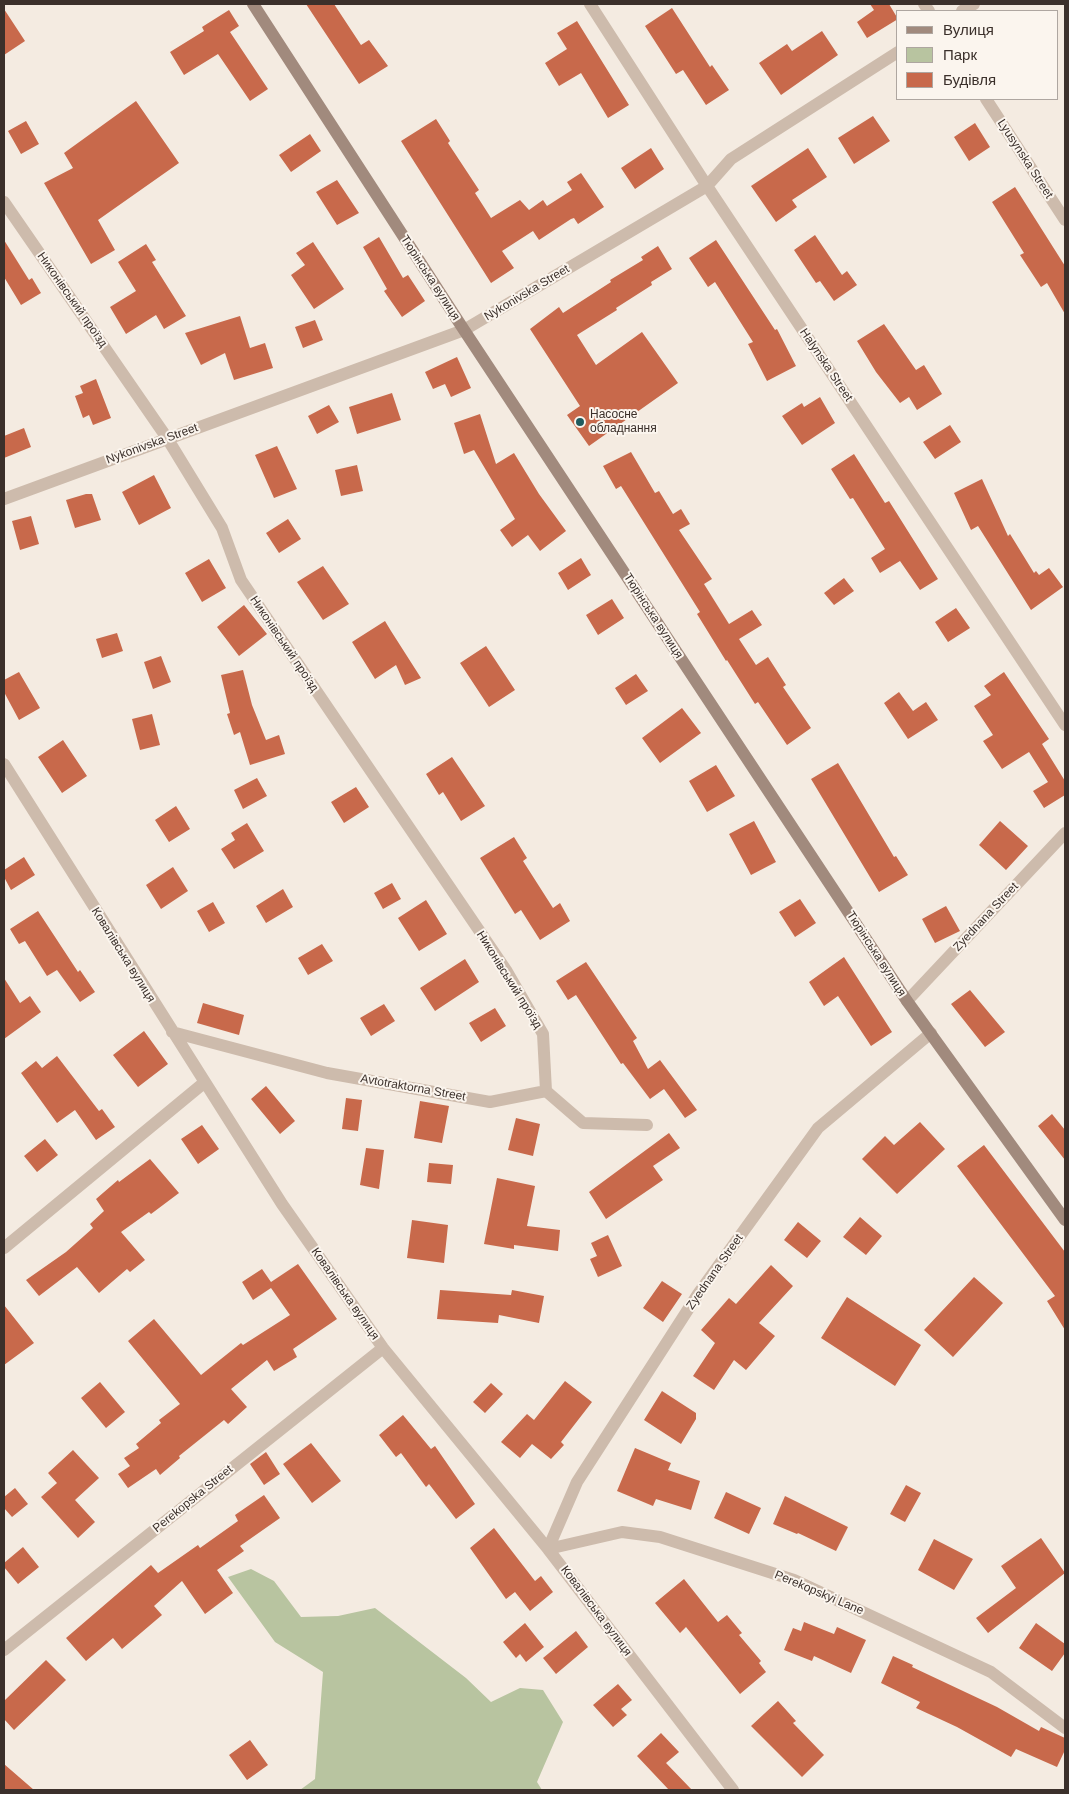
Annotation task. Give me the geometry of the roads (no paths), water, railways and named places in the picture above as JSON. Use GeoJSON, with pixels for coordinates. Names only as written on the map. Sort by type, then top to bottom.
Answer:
{"type":"FeatureCollection","features":[{"type":"Feature","properties":{"kind":"main road","name":"Тюрінська вулиця"},"geometry":{"type":"LineString","coordinates":[[253,4],[464,330],[907,1001],[1064,1216]]}},
{"type":"Feature","properties":{"kind":"street","name":"Halynska Street"},"geometry":{"type":"LineString","coordinates":[[590,4],[707,186],[1065,725]]}},
{"type":"Feature","properties":{"kind":"street","name":"Nykonivska Street"},"geometry":{"type":"LineString","coordinates":[[4,499],[464,330],[707,186],[731,159],[896,53]]}},
{"type":"Feature","properties":{"kind":"street","name":"Lyusynska Street"},"geometry":{"type":"LineString","coordinates":[[987,100],[1065,220]]}},
{"type":"Feature","properties":{"kind":"street","name":"Никонівський проїзд"},"geometry":{"type":"LineString","coordinates":[[4,202],[167,438],[222,528],[240,580],[506,970],[543,1034],[546,1090]]}},
{"type":"Feature","properties":{"kind":"street","name":"Ковалівська вулиця"},"geometry":{"type":"LineString","coordinates":[[4,764],[282,1204],[383,1348],[548,1549],[732,1790]]}},
{"type":"Feature","properties":{"kind":"street","name":"Zyednana Street"},"geometry":{"type":"LineString","coordinates":[[907,1001],[1065,833]]}},
{"type":"Feature","properties":{"kind":"street","name":"Avtotraktorna Street"},"geometry":{"type":"LineString","coordinates":[[172,1032],[327,1073],[490,1102],[546,1090]]}},
{"type":"Feature","properties":{"kind":"street","name":"Zyednana Street"},"geometry":{"type":"LineString","coordinates":[[548,1549],[577,1482],[698,1294],[818,1128],[931,1033]]}},
{"type":"Feature","properties":{"kind":"street"},"geometry":{"type":"LineString","coordinates":[[4,1248],[205,1082]]}},
{"type":"Feature","properties":{"kind":"street"},"geometry":{"type":"LineString","coordinates":[[546,1090],[582,1122],[647,1125]]}},
{"type":"Feature","properties":{"kind":"street","name":"Perekopska Street"},"geometry":{"type":"LineString","coordinates":[[4,1650],[383,1348]]}},
{"type":"Feature","properties":{"kind":"street","name":"Perekopskyi Lane"},"geometry":{"type":"LineString","coordinates":[[548,1549],[622,1532],[650,1535],[794,1580],[991,1672],[1065,1728]]}},
{"type":"Feature","properties":{"kind":"place","name":"Насосне обладнання"},"geometry":{"type":"Point","coordinates":[580,422]}}]}
